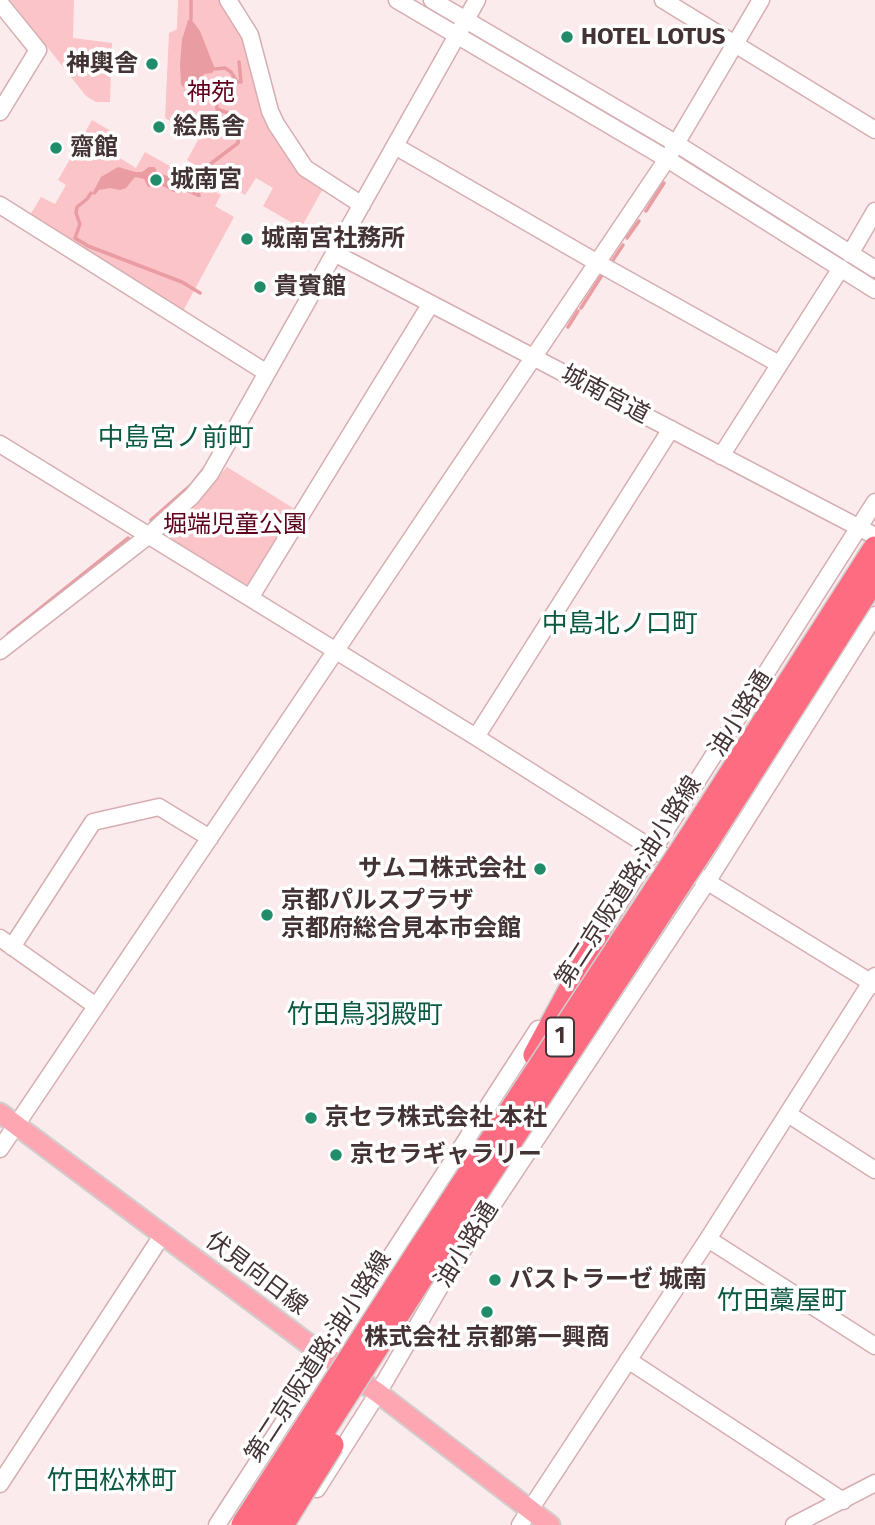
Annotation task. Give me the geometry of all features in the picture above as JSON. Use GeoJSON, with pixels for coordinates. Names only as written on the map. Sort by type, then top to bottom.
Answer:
{"type":"FeatureCollection","features":[{"type":"Feature","properties":{"kind":"highway","name":"第二京阪道路;油小路線"},"geometry":{"type":"LineString","coordinates":[[243,1525],[875,548]]}},
{"type":"Feature","properties":{"kind":"highway","name":"第二京阪道路;油小路線"},"geometry":{"type":"LineString","coordinates":[[263,1525],[424,1272],[709,839],[875,578]]}},
{"type":"Feature","properties":{"kind":"highway"},"geometry":{"type":"LineString","coordinates":[[282,1525],[576,1057],[702,879]]}},
{"type":"Feature","properties":{"kind":"highway"},"geometry":{"type":"LineString","coordinates":[[224,1525],[411,1247],[535,1055],[598,938]]}},
{"type":"Feature","properties":{"kind":"main road","name":"伏見向日線"},"geometry":{"type":"LineString","coordinates":[[0,1113],[378,1393],[525,1517],[550,1525]]}},
{"type":"Feature","properties":{"kind":"street"},"geometry":{"type":"LineString","coordinates":[[228,0],[250,35],[270,111],[276,124],[305,168],[362,205]]}},
{"type":"Feature","properties":{"kind":"street"},"geometry":{"type":"LineString","coordinates":[[397,0],[462,26],[677,144],[846,261],[875,290]]}},
{"type":"Feature","properties":{"kind":"street"},"geometry":{"type":"LineString","coordinates":[[432,0],[462,26],[667,159],[846,261],[875,269]]}},
{"type":"Feature","properties":{"kind":"street"},"geometry":{"type":"LineString","coordinates":[[2,646],[148,536],[192,496],[210,474],[477,0]]}},
{"type":"Feature","properties":{"kind":"street"},"geometry":{"type":"LineString","coordinates":[[663,0],[875,130]]}},
{"type":"Feature","properties":{"kind":"street"},"geometry":{"type":"LineString","coordinates":[[0,1149],[677,144],[761,0]]}},
{"type":"Feature","properties":{"kind":"street"},"geometry":{"type":"LineString","coordinates":[[0,3],[38,50],[0,113]]}},
{"type":"Feature","properties":{"kind":"street"},"geometry":{"type":"LineString","coordinates":[[395,146],[779,364]]}},
{"type":"Feature","properties":{"kind":"street"},"geometry":{"type":"LineString","coordinates":[[0,205],[268,373]]}},
{"type":"Feature","properties":{"kind":"street"},"geometry":{"type":"LineString","coordinates":[[721,456],[875,212]]}},
{"type":"Feature","properties":{"kind":"street","name":"城南宮道"},"geometry":{"type":"LineString","coordinates":[[335,254],[875,536]]}},
{"type":"Feature","properties":{"kind":"street"},"geometry":{"type":"LineString","coordinates":[[250,598],[430,305]]}},
{"type":"Feature","properties":{"kind":"street"},"geometry":{"type":"LineString","coordinates":[[476,737],[671,429]]}},
{"type":"Feature","properties":{"kind":"street"},"geometry":{"type":"LineString","coordinates":[[0,444],[476,737],[655,851],[874,981],[525,1517]]}},
{"type":"Feature","properties":{"kind":"street","name":"油小路通"},"geometry":{"type":"LineString","coordinates":[[217,1525],[655,851],[875,502]]}},
{"type":"Feature","properties":{"kind":"street","name":"油小路通"},"geometry":{"type":"LineString","coordinates":[[292,1525],[338,1459],[454,1263],[702,879],[765,789],[875,615]]}},
{"type":"Feature","properties":{"kind":"street"},"geometry":{"type":"LineString","coordinates":[[96,1006],[6,942],[93,822],[159,807],[210,838]]}},
{"type":"Feature","properties":{"kind":"street"},"geometry":{"type":"LineString","coordinates":[[788,1114],[875,1170]]}},
{"type":"Feature","properties":{"kind":"street"},"geometry":{"type":"LineString","coordinates":[[0,1484],[163,1234]]}},
{"type":"Feature","properties":{"kind":"street"},"geometry":{"type":"LineString","coordinates":[[708,1239],[875,1346]]}},
{"type":"Feature","properties":{"kind":"street"},"geometry":{"type":"LineString","coordinates":[[628,1360],[844,1501]]}},
{"type":"Feature","properties":{"kind":"street"},"geometry":{"type":"LineString","coordinates":[[794,1525],[875,1483]]}},
{"type":"Feature","properties":{"kind":"green space"},"geometry":{"type":"Polygon","coordinates":[[[10,0],[74,0],[73,38],[112,43],[110,102],[96,102],[86,96],[10,0]]]}},
{"type":"Feature","properties":{"kind":"green space","name":"神苑"},"geometry":{"type":"Polygon","coordinates":[[[178,0],[219,0],[241,34],[268,122],[324,187],[301,228],[263,206],[273,188],[256,178],[245,195],[187,160],[199,138],[165,118],[169,33],[177,29],[178,0]]]}},
{"type":"Feature","properties":{"kind":"green space"},"geometry":{"type":"Polygon","coordinates":[[[92,120],[116,134],[107,150],[136,168],[145,152],[221,195],[215,206],[234,217],[183,311],[30,215],[41,197],[55,204],[66,185],[58,180],[92,120]]]}},
{"type":"Feature","properties":{"kind":"green space","name":"堀端児童公園"},"geometry":{"type":"Polygon","coordinates":[[[227,467],[293,508],[294,512],[253,582],[244,585],[172,540],[170,529],[227,467]]]}},
{"type":"Feature","properties":{"kind":"shaded area"},"geometry":{"type":"Polygon","coordinates":[[[191,19],[200,31],[215,69],[212,73],[204,74],[198,86],[187,90],[181,85],[180,64],[182,40],[188,20],[191,19]]]}},
{"type":"Feature","properties":{"kind":"shaded area"},"geometry":{"type":"Polygon","coordinates":[[[118,167],[142,172],[149,167],[155,167],[157,173],[179,179],[200,192],[201,197],[185,191],[174,192],[161,185],[148,187],[144,179],[135,177],[126,188],[110,188],[92,194],[101,177],[118,167]]]}},
{"type":"Feature","properties":{"kind":"waterway"},"geometry":{"type":"LineString","coordinates":[[191,0],[191,19]]}},
{"type":"Feature","properties":{"kind":"waterway"},"geometry":{"type":"LineString","coordinates":[[215,69],[225,68],[237,82],[241,82],[239,62]]}},
{"type":"Feature","properties":{"kind":"waterway"},"geometry":{"type":"LineString","coordinates":[[197,86],[197,93],[204,97],[212,96],[216,100],[217,109],[228,113],[237,123],[239,131],[238,143],[209,165]]}},
{"type":"Feature","properties":{"kind":"waterway"},"geometry":{"type":"LineString","coordinates":[[646,211],[664,183]]}},
{"type":"Feature","properties":{"kind":"waterway"},"geometry":{"type":"LineString","coordinates":[[91,193],[77,207],[80,224],[75,238],[88,246],[182,282],[200,293]]}},
{"type":"Feature","properties":{"kind":"waterway"},"geometry":{"type":"LineString","coordinates":[[627,238],[639,221]]}},
{"type":"Feature","properties":{"kind":"waterway"},"geometry":{"type":"LineString","coordinates":[[611,263],[623,245]]}},
{"type":"Feature","properties":{"kind":"waterway"},"geometry":{"type":"LineString","coordinates":[[581,308],[604,272]]}},
{"type":"Feature","properties":{"kind":"waterway"},"geometry":{"type":"LineString","coordinates":[[568,327],[578,311]]}},
{"type":"Feature","properties":{"kind":"waterway"},"geometry":{"type":"LineString","coordinates":[[151,520],[192,484],[206,466]]}},
{"type":"Feature","properties":{"kind":"waterway"},"geometry":{"type":"LineString","coordinates":[[8,634],[128,538]]}},
{"type":"Feature","properties":{"kind":"place","name":"HOTEL LOTUS"},"geometry":{"type":"Point","coordinates":[567,37]}},
{"type":"Feature","properties":{"kind":"place","name":"神輿舎"},"geometry":{"type":"Point","coordinates":[152,64]}},
{"type":"Feature","properties":{"kind":"place","name":"絵馬舎"},"geometry":{"type":"Point","coordinates":[159,127]}},
{"type":"Feature","properties":{"kind":"place","name":"齋館"},"geometry":{"type":"Point","coordinates":[56,148]}},
{"type":"Feature","properties":{"kind":"place","name":"城南宮"},"geometry":{"type":"Point","coordinates":[156,180]}},
{"type":"Feature","properties":{"kind":"place","name":"城南宮社務所"},"geometry":{"type":"Point","coordinates":[247,239]}},
{"type":"Feature","properties":{"kind":"place","name":"貴賓館"},"geometry":{"type":"Point","coordinates":[260,287]}},
{"type":"Feature","properties":{"kind":"place","name":"サムコ株式会社"},"geometry":{"type":"Point","coordinates":[540,869]}},
{"type":"Feature","properties":{"kind":"place","name":"京都パルスプラザ 京都府総合見本市会館"},"geometry":{"type":"Point","coordinates":[267,915]}},
{"type":"Feature","properties":{"kind":"place","name":"京セラ株式会社 本社"},"geometry":{"type":"Point","coordinates":[311,1118]}},
{"type":"Feature","properties":{"kind":"place","name":"京セラギャラリー"},"geometry":{"type":"Point","coordinates":[336,1155]}},
{"type":"Feature","properties":{"kind":"place","name":"パストラーゼ 城南"},"geometry":{"type":"Point","coordinates":[495,1280]}},
{"type":"Feature","properties":{"kind":"place","name":"株式会社 京都第一興商"},"geometry":{"type":"Point","coordinates":[487,1312]}},
{"type":"Feature","properties":{"kind":"district","name":"中島宮ノ前町"},"geometry":{"type":"Point","coordinates":[176,439]}},
{"type":"Feature","properties":{"kind":"district","name":"中島北ノ口町"},"geometry":{"type":"Point","coordinates":[620,625]}},
{"type":"Feature","properties":{"kind":"district","name":"竹田鳥羽殿町"},"geometry":{"type":"Point","coordinates":[365,1016]}},
{"type":"Feature","properties":{"kind":"district","name":"竹田藁屋町"},"geometry":{"type":"Point","coordinates":[782,1302]}},
{"type":"Feature","properties":{"kind":"district","name":"竹田松林町"},"geometry":{"type":"Point","coordinates":[112,1482]}}]}
